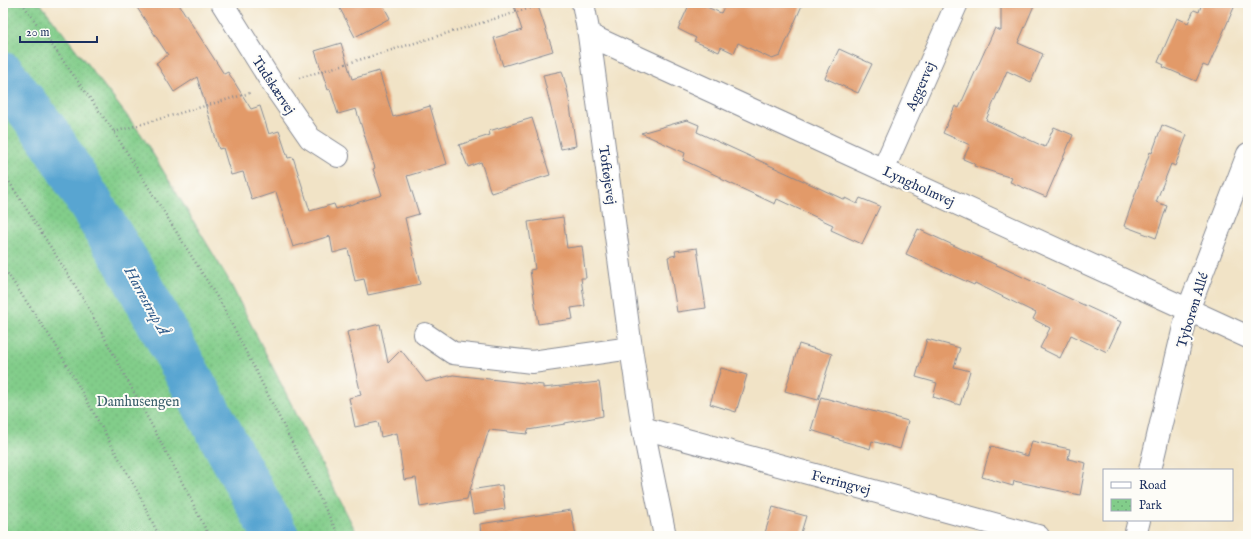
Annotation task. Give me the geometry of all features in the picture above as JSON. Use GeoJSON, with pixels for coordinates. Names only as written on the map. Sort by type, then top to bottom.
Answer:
{"type":"FeatureCollection","features":[{"type":"Feature","properties":{"kind":"street","name":"Tudskærvej"},"geometry":{"type":"LineString","coordinates":[[222,3],[274,86],[310,138],[338,156]]}},
{"type":"Feature","properties":{"kind":"street","name":"Aggervej"},"geometry":{"type":"LineString","coordinates":[[883,170],[957,3]]}},
{"type":"Feature","properties":{"kind":"street","name":"Toftøjevej"},"geometry":{"type":"LineString","coordinates":[[584,8],[643,428],[665,536]]}},
{"type":"Feature","properties":{"kind":"street","name":"Lyngholmvej"},"geometry":{"type":"LineString","coordinates":[[589,35],[1248,337]]}},
{"type":"Feature","properties":{"kind":"street","name":"Tyborøn Allé"},"geometry":{"type":"LineString","coordinates":[[1150,469],[1188,310],[1248,154]]}},
{"type":"Feature","properties":{"kind":"street"},"geometry":{"type":"LineString","coordinates":[[425,334],[453,353],[532,362],[631,348]]}},
{"type":"Feature","properties":{"kind":"street","name":"Ferringvej"},"geometry":{"type":"LineString","coordinates":[[643,428],[1038,536]]}},
{"type":"Feature","properties":{"kind":"street"},"geometry":{"type":"LineString","coordinates":[[1135,536],[1138,521]]}},
{"type":"Feature","properties":{"kind":"path"},"geometry":{"type":"LineString","coordinates":[[22,3],[114,132],[222,305],[339,536]]}},
{"type":"Feature","properties":{"kind":"path"},"geometry":{"type":"LineString","coordinates":[[114,132],[274,86],[547,3]]}},
{"type":"Feature","properties":{"kind":"path"},"geometry":{"type":"LineString","coordinates":[[3,172],[84,298],[178,474],[209,536]]}},
{"type":"Feature","properties":{"kind":"path"},"geometry":{"type":"LineString","coordinates":[[3,267],[55,344],[139,494],[159,536]]}},
{"type":"Feature","properties":{"kind":"green space","name":"Damhusengen"},"geometry":{"type":"Polygon","coordinates":[[[3,3],[40,3],[141,134],[227,277],[358,536],[3,536],[3,3]]]}},
{"type":"Feature","properties":{"kind":"building"},"geometry":{"type":"Polygon","coordinates":[[[134,3],[178,3],[224,74],[228,72],[251,109],[260,106],[269,134],[279,131],[288,158],[293,157],[310,211],[334,204],[336,209],[382,195],[356,109],[338,114],[315,51],[341,43],[352,79],[379,71],[393,117],[430,106],[447,164],[407,176],[419,214],[405,218],[420,284],[368,295],[364,279],[355,281],[348,249],[333,253],[330,236],[293,247],[276,192],[252,200],[243,172],[231,175],[223,148],[219,149],[197,77],[174,92],[156,63],[168,55],[134,3]]]}},
{"type":"Feature","properties":{"kind":"building"},"geometry":{"type":"Polygon","coordinates":[[[337,3],[382,3],[390,18],[355,37],[337,3]]]}},
{"type":"Feature","properties":{"kind":"building"},"geometry":{"type":"Polygon","coordinates":[[[513,3],[537,3],[553,51],[503,66],[494,38],[522,30],[513,3]]]}},
{"type":"Feature","properties":{"kind":"building"},"geometry":{"type":"Polygon","coordinates":[[[690,3],[697,3],[721,13],[726,3],[803,3],[780,56],[772,59],[738,43],[734,53],[721,47],[719,52],[694,41],[696,38],[678,29],[690,3]]]}},
{"type":"Feature","properties":{"kind":"building"},"geometry":{"type":"Polygon","coordinates":[[[1001,3],[1035,3],[1018,43],[1043,54],[1031,82],[1007,71],[986,120],[1045,147],[1054,127],[1073,135],[1046,197],[1010,182],[1012,178],[974,166],[975,164],[963,159],[970,145],[943,133],[955,106],[959,108],[995,28],[1001,31],[1001,3]]]}},
{"type":"Feature","properties":{"kind":"building"},"geometry":{"type":"Polygon","coordinates":[[[1202,3],[1236,3],[1208,67],[1203,65],[1196,81],[1163,67],[1164,65],[1158,62],[1177,18],[1188,23],[1194,10],[1199,12],[1202,3]]]}},
{"type":"Feature","properties":{"kind":"building"},"geometry":{"type":"Polygon","coordinates":[[[839,49],[872,64],[858,93],[825,78],[839,49]]]}},
{"type":"Feature","properties":{"kind":"building"},"geometry":{"type":"Polygon","coordinates":[[[562,71],[568,93],[576,146],[561,149],[543,75],[562,71]]]}},
{"type":"Feature","properties":{"kind":"building"},"geometry":{"type":"Polygon","coordinates":[[[532,118],[550,175],[491,193],[481,162],[468,167],[459,145],[490,135],[489,131],[532,118]]]}},
{"type":"Feature","properties":{"kind":"building"},"geometry":{"type":"Polygon","coordinates":[[[687,120],[699,125],[697,132],[845,200],[845,198],[857,204],[860,198],[880,206],[862,244],[831,230],[833,225],[777,199],[775,204],[683,160],[685,153],[641,133],[687,120]]]}},
{"type":"Feature","properties":{"kind":"building"},"geometry":{"type":"Polygon","coordinates":[[[1162,125],[1187,135],[1175,166],[1171,164],[1156,202],[1167,206],[1156,238],[1124,226],[1150,152],[1152,153],[1162,125]]]}},
{"type":"Feature","properties":{"kind":"building"},"geometry":{"type":"Polygon","coordinates":[[[563,217],[567,248],[582,246],[586,278],[581,278],[585,306],[571,308],[573,319],[538,324],[530,270],[535,269],[528,222],[563,217]]]}},
{"type":"Feature","properties":{"kind":"building"},"geometry":{"type":"Polygon","coordinates":[[[918,229],[1121,322],[1107,352],[1071,335],[1060,358],[1040,348],[1050,328],[1033,319],[1036,313],[975,283],[974,285],[906,254],[918,229]]]}},
{"type":"Feature","properties":{"kind":"building"},"geometry":{"type":"Polygon","coordinates":[[[697,248],[706,308],[677,312],[668,257],[676,255],[675,251],[697,248]]]}},
{"type":"Feature","properties":{"kind":"building"},"geometry":{"type":"Polygon","coordinates":[[[380,324],[388,363],[401,350],[426,382],[453,375],[543,385],[543,388],[599,382],[603,416],[528,430],[527,434],[489,430],[470,490],[502,485],[505,509],[473,514],[469,491],[467,499],[420,507],[416,478],[404,480],[397,433],[381,437],[378,422],[355,427],[349,398],[361,395],[347,332],[380,324]]]}},
{"type":"Feature","properties":{"kind":"building"},"geometry":{"type":"Polygon","coordinates":[[[927,339],[960,348],[954,367],[970,371],[960,405],[933,397],[937,383],[916,377],[927,339]]]}},
{"type":"Feature","properties":{"kind":"building"},"geometry":{"type":"Polygon","coordinates":[[[799,344],[832,354],[818,400],[785,391],[799,344]]]}},
{"type":"Feature","properties":{"kind":"building"},"geometry":{"type":"Polygon","coordinates":[[[721,368],[747,375],[736,412],[710,404],[721,368]]]}},
{"type":"Feature","properties":{"kind":"building"},"geometry":{"type":"Polygon","coordinates":[[[821,397],[908,421],[900,449],[872,441],[870,449],[811,430],[821,397]]]}},
{"type":"Feature","properties":{"kind":"building"},"geometry":{"type":"Polygon","coordinates":[[[1032,441],[1070,449],[1068,459],[1086,463],[1080,495],[1014,481],[1013,486],[982,477],[991,446],[1028,456],[1032,441]]]}},
{"type":"Feature","properties":{"kind":"building"},"geometry":{"type":"Polygon","coordinates":[[[773,507],[806,516],[800,536],[764,536],[773,507]]]}},
{"type":"Feature","properties":{"kind":"building"},"geometry":{"type":"Polygon","coordinates":[[[571,510],[576,536],[481,536],[480,524],[571,510]]]}},
{"type":"Feature","properties":{"kind":"waterway","name":"Harrestrup Å"},"geometry":{"type":"LineString","coordinates":[[3,75],[49,136],[127,263],[276,536]]}}]}
